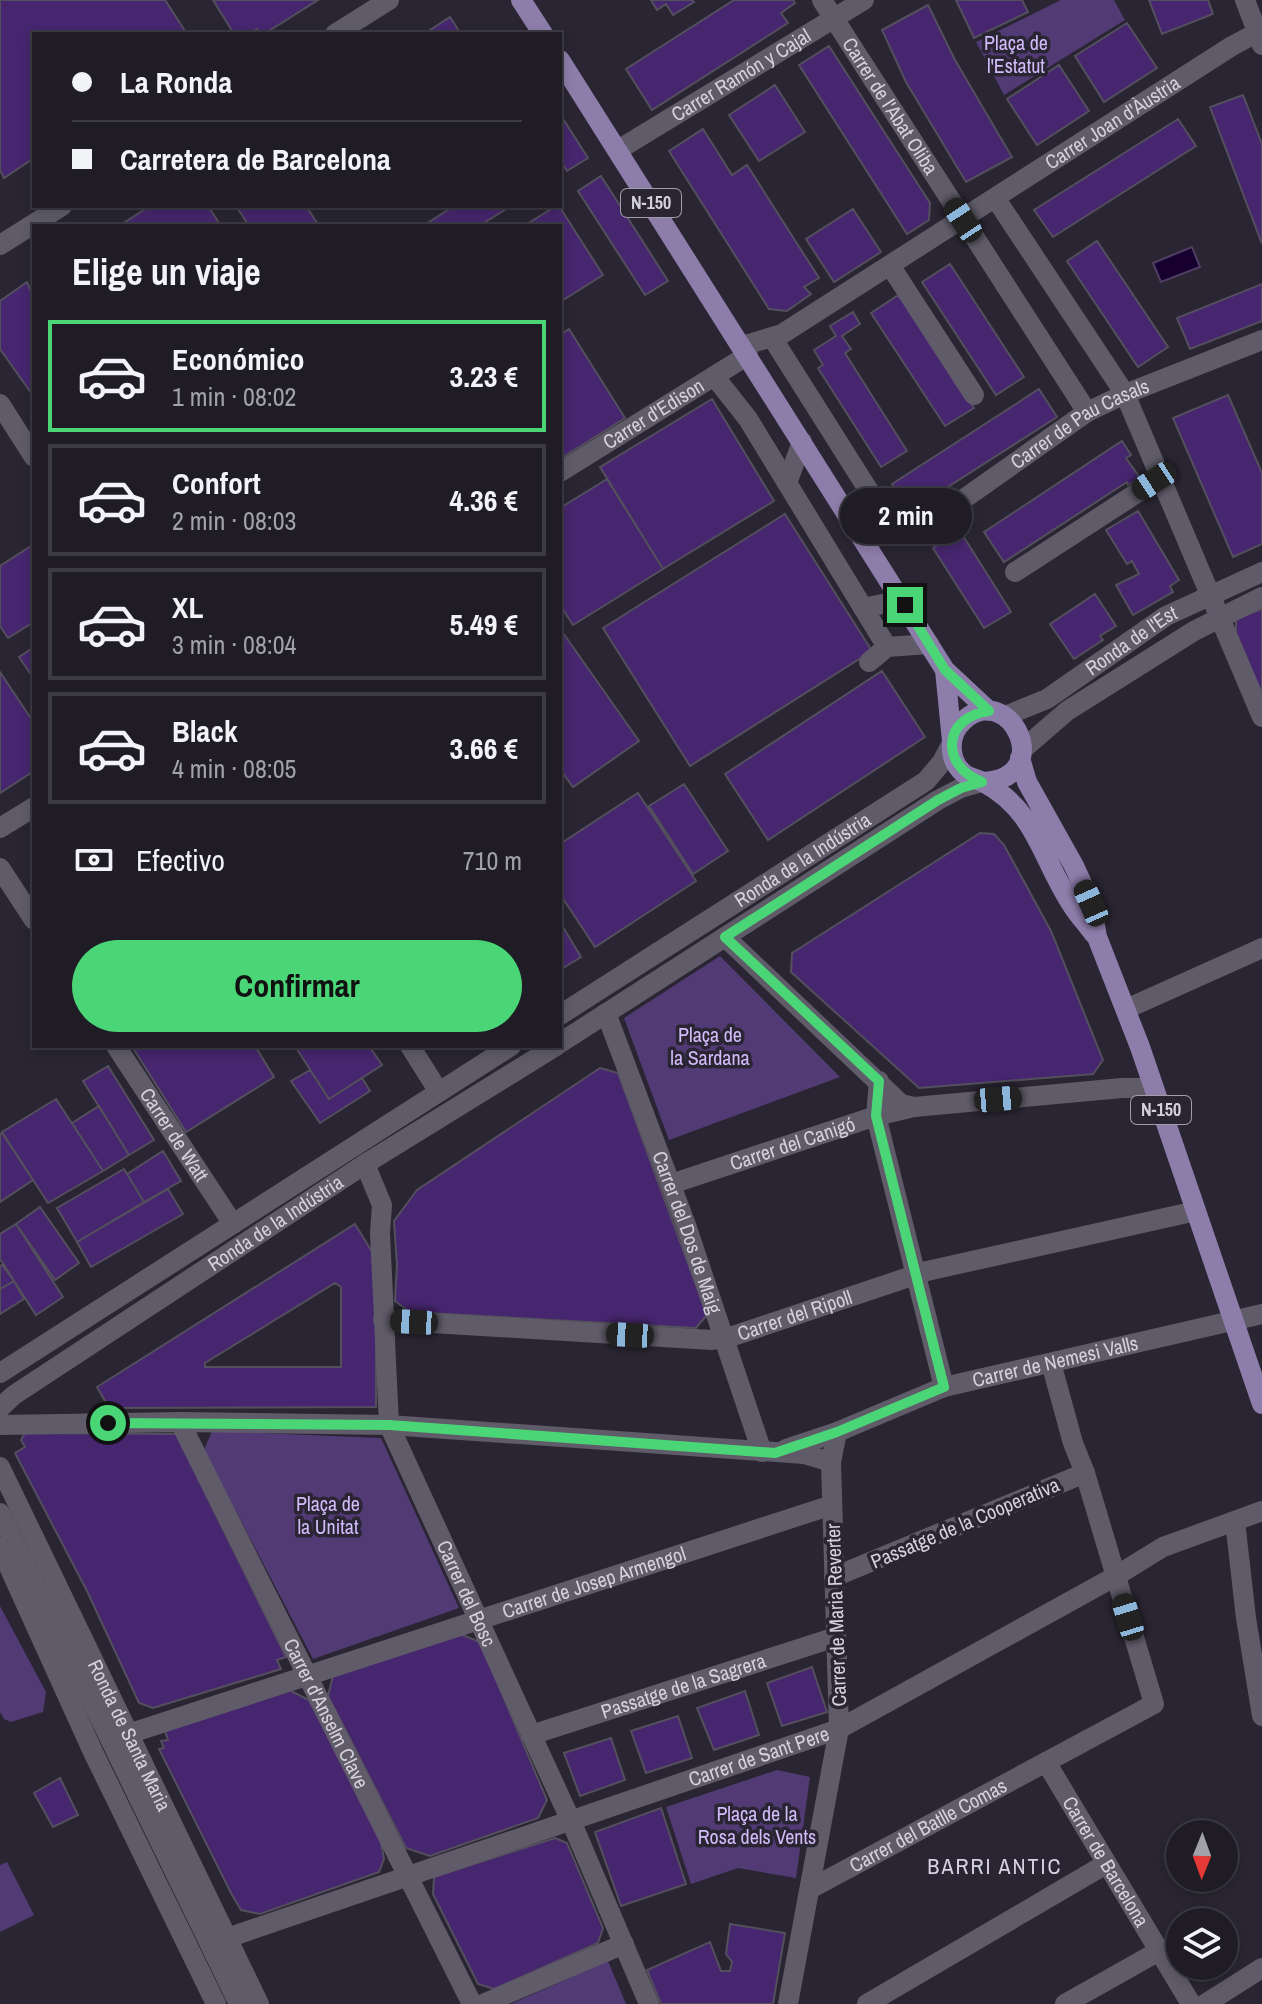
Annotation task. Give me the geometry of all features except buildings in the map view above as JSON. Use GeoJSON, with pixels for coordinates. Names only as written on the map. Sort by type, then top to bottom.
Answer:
{"type":"FeatureCollection","features":[{"type":"Feature","properties":{"kind":"main road"},"geometry":{"type":"LineString","coordinates":[[521,0],[542,32]]}},
{"type":"Feature","properties":{"kind":"main road","name":"N-150"},"geometry":{"type":"LineString","coordinates":[[562,63],[945,670],[1017,728],[1022,738],[1021,754],[1027,782],[1091,903],[1097,937],[1126,1009],[1262,1404]]}},
{"type":"Feature","properties":{"kind":"main road","name":"N-150"},"geometry":{"type":"LineString","coordinates":[[945,670],[953,756],[959,768],[1011,801],[1022,812],[1071,903],[1097,937]]}},
{"type":"Feature","properties":{"kind":"main road"},"geometry":{"type":"LineString","coordinates":[[952,742],[957,728],[975,713],[997,714]]}},
{"type":"Feature","properties":{"kind":"main road"},"geometry":{"type":"LineString","coordinates":[[982,782],[1010,773],[1021,754]]}},
{"type":"Feature","properties":{"kind":"street"},"geometry":{"type":"LineString","coordinates":[[338,32],[389,0]]}},
{"type":"Feature","properties":{"kind":"street","name":"Carrer Ramón y Cajal"},"geometry":{"type":"LineString","coordinates":[[618,150],[827,8],[864,0]]}},
{"type":"Feature","properties":{"kind":"street"},"geometry":{"type":"LineString","coordinates":[[1245,0],[1260,35]]}},
{"type":"Feature","properties":{"kind":"street","name":"Carrer de l'Abat Oliba"},"geometry":{"type":"LineString","coordinates":[[827,8],[1087,412]]}},
{"type":"Feature","properties":{"kind":"street","name":"Carrer Joan d'Àustria"},"geometry":{"type":"LineString","coordinates":[[891,267],[1260,35]]}},
{"type":"Feature","properties":{"kind":"street"},"geometry":{"type":"LineString","coordinates":[[996,199],[1125,394],[1262,717]]}},
{"type":"Feature","properties":{"kind":"street"},"geometry":{"type":"LineString","coordinates":[[33,224],[59,208]]}},
{"type":"Feature","properties":{"kind":"street"},"geometry":{"type":"LineString","coordinates":[[0,245],[32,225]]}},
{"type":"Feature","properties":{"kind":"street"},"geometry":{"type":"LineString","coordinates":[[891,267],[974,395]]}},
{"type":"Feature","properties":{"kind":"street","name":"Carrer d'Edison"},"geometry":{"type":"LineString","coordinates":[[562,471],[714,376],[762,339],[778,336],[891,267]]}},
{"type":"Feature","properties":{"kind":"street","name":"Carrer de Pau Casals"},"geometry":{"type":"LineString","coordinates":[[778,336],[788,363],[893,529],[914,534],[1087,412],[1262,340]]}},
{"type":"Feature","properties":{"kind":"street"},"geometry":{"type":"LineString","coordinates":[[714,376],[748,419],[887,647]]}},
{"type":"Feature","properties":{"kind":"street"},"geometry":{"type":"LineString","coordinates":[[0,404],[32,454]]}},
{"type":"Feature","properties":{"kind":"street"},"geometry":{"type":"LineString","coordinates":[[787,483],[802,442]]}},
{"type":"Feature","properties":{"kind":"street"},"geometry":{"type":"LineString","coordinates":[[1015,572],[1160,478]]}},
{"type":"Feature","properties":{"kind":"street","name":"Ronda de l'Est"},"geometry":{"type":"LineString","coordinates":[[997,714],[1047,699],[1166,616],[1262,572]]}},
{"type":"Feature","properties":{"kind":"street","name":"Ronda de l'Est"},"geometry":{"type":"LineString","coordinates":[[1021,754],[1067,711],[1194,631],[1262,597]]}},
{"type":"Feature","properties":{"kind":"street"},"geometry":{"type":"LineString","coordinates":[[863,608],[902,600]]}},
{"type":"Feature","properties":{"kind":"street"},"geometry":{"type":"LineString","coordinates":[[869,662],[887,647],[929,644]]}},
{"type":"Feature","properties":{"kind":"street","name":"Ronda de la Indústria"},"geometry":{"type":"LineString","coordinates":[[562,1014],[926,781],[942,762],[952,742]]}},
{"type":"Feature","properties":{"kind":"street","name":"Ronda de la Indústria"},"geometry":{"type":"LineString","coordinates":[[562,1042],[938,800],[982,782]]}},
{"type":"Feature","properties":{"kind":"street"},"geometry":{"type":"LineString","coordinates":[[0,828],[32,808]]}},
{"type":"Feature","properties":{"kind":"street"},"geometry":{"type":"LineString","coordinates":[[0,868],[32,917]]}},
{"type":"Feature","properties":{"kind":"street"},"geometry":{"type":"LineString","coordinates":[[725,937],[901,1104],[914,1107]]}},
{"type":"Feature","properties":{"kind":"street"},"geometry":{"type":"LineString","coordinates":[[1126,1009],[1262,948]]}},
{"type":"Feature","properties":{"kind":"street","name":"Carrer del Dos de Maig"},"geometry":{"type":"LineString","coordinates":[[606,1013],[768,1452]]}},
{"type":"Feature","properties":{"kind":"street","name":"Carrer de Watt"},"geometry":{"type":"LineString","coordinates":[[117,1048],[233,1224]]}},
{"type":"Feature","properties":{"kind":"street"},"geometry":{"type":"LineString","coordinates":[[411,1048],[439,1092]]}},
{"type":"Feature","properties":{"kind":"street","name":"Ronda de la Indústria"},"geometry":{"type":"LineString","coordinates":[[0,1373],[508,1048]]}},
{"type":"Feature","properties":{"kind":"street","name":"Ronda de la Indústria"},"geometry":{"type":"LineString","coordinates":[[0,1408],[14,1395],[365,1164],[553,1048]]}},
{"type":"Feature","properties":{"kind":"street"},"geometry":{"type":"LineString","coordinates":[[879,1081],[876,1116],[944,1387]]}},
{"type":"Feature","properties":{"kind":"street","name":"Carrer del Canigó"},"geometry":{"type":"LineString","coordinates":[[671,1184],[876,1116],[914,1107],[1122,1088],[1153,1088]]}},
{"type":"Feature","properties":{"kind":"street","name":"Carrer del Bosc"},"geometry":{"type":"LineString","coordinates":[[365,1164],[382,1205],[380,1233],[389,1425],[571,1821],[649,2004]]}},
{"type":"Feature","properties":{"kind":"street","name":"Carrer del Ripoll"},"geometry":{"type":"LineString","coordinates":[[383,1320],[692,1339],[724,1338],[917,1275],[1196,1211]]}},
{"type":"Feature","properties":{"kind":"street","name":"Carrer de Nemesi Valls"},"geometry":{"type":"LineString","coordinates":[[768,1452],[837,1432],[944,1387],[1262,1314]]}},
{"type":"Feature","properties":{"kind":"street"},"geometry":{"type":"LineString","coordinates":[[1051,1363],[1073,1443],[1085,1473]]}},
{"type":"Feature","properties":{"kind":"street","name":"Carrer de Nemesi Valls"},"geometry":{"type":"LineString","coordinates":[[0,1425],[180,1422],[389,1425],[804,1454],[831,1462]]}},
{"type":"Feature","properties":{"kind":"street","name":"Carrer d'Anselm Clave"},"geometry":{"type":"LineString","coordinates":[[180,1422],[472,2004]]}},
{"type":"Feature","properties":{"kind":"street"},"geometry":{"type":"LineString","coordinates":[[831,1462],[837,1432]]}},
{"type":"Feature","properties":{"kind":"street","name":"Carrer de Maria Reverter"},"geometry":{"type":"LineString","coordinates":[[788,2004],[839,1729],[831,1462]]}},
{"type":"Feature","properties":{"kind":"street","name":"Ronda de Santa Maria"},"geometry":{"type":"LineString","coordinates":[[0,1467],[259,2004]]}},
{"type":"Feature","properties":{"kind":"street","name":"Passatge de la Cooperativa"},"geometry":{"type":"LineString","coordinates":[[834,1577],[1085,1473],[1154,1704],[1046,1762]]}},
{"type":"Feature","properties":{"kind":"street","name":"Carrer de Josep Armengol"},"geometry":{"type":"LineString","coordinates":[[128,1734],[832,1505]]}},
{"type":"Feature","properties":{"kind":"street","name":"Carrer de Sant Pere"},"geometry":{"type":"LineString","coordinates":[[227,1938],[839,1729],[1163,1547],[1262,1511]]}},
{"type":"Feature","properties":{"kind":"street","name":"Ronda de Santa Maria"},"geometry":{"type":"LineString","coordinates":[[0,1513],[239,2004]]}},
{"type":"Feature","properties":{"kind":"street"},"geometry":{"type":"LineString","coordinates":[[1235,1521],[1246,1618],[1262,1716]]}},
{"type":"Feature","properties":{"kind":"street","name":"Ronda de Santa Maria"},"geometry":{"type":"LineString","coordinates":[[0,1547],[93,1752],[216,2004]]}},
{"type":"Feature","properties":{"kind":"street","name":"Passatge de la Sagrera"},"geometry":{"type":"LineString","coordinates":[[531,1735],[836,1637]]}},
{"type":"Feature","properties":{"kind":"street","name":"Carrer de Barcelona"},"geometry":{"type":"LineString","coordinates":[[1046,1762],[1191,2004]]}},
{"type":"Feature","properties":{"kind":"street","name":"Carrer del Batlle Comas"},"geometry":{"type":"LineString","coordinates":[[810,1889],[1046,1762]]}},
{"type":"Feature","properties":{"kind":"street"},"geometry":{"type":"LineString","coordinates":[[867,2004],[1106,1864]]}},
{"type":"Feature","properties":{"kind":"street"},"geometry":{"type":"LineString","coordinates":[[483,2004],[624,1944]]}},
{"type":"Feature","properties":{"kind":"street"},"geometry":{"type":"LineString","coordinates":[[1065,2004],[1159,1951]]}},
{"type":"Feature","properties":{"kind":"street"},"geometry":{"type":"LineString","coordinates":[[1205,2004],[1262,1968]]}},
{"type":"Feature","properties":{"kind":"green space","name":"Plaça de l'Estatut"},"geometry":{"type":"Polygon","coordinates":[[[1061,0],[1114,0],[1125,20],[1004,95],[976,42],[1061,0]]]}},
{"type":"Feature","properties":{"kind":"green space","name":"Plaça de la Sardana"},"geometry":{"type":"Polygon","coordinates":[[[720,956],[840,1077],[669,1140],[624,1018],[720,956]]]}},
{"type":"Feature","properties":{"kind":"green space","name":"Plaça de la Unitat"},"geometry":{"type":"Polygon","coordinates":[[[212,1431],[381,1438],[459,1608],[313,1659],[204,1450],[212,1431]]]}},
{"type":"Feature","properties":{"kind":"green space"},"geometry":{"type":"Polygon","coordinates":[[[0,1606],[46,1692],[43,1712],[11,1722],[4,1719],[0,1712],[0,1606]]]}},
{"type":"Feature","properties":{"kind":"green space","name":"Plaça de la Rosa dels Vents"},"geometry":{"type":"Polygon","coordinates":[[[777,1770],[810,1777],[796,1878],[738,1868],[691,1884],[666,1807],[777,1770]]]}},
{"type":"Feature","properties":{"kind":"green space"},"geometry":{"type":"Polygon","coordinates":[[[7,1862],[34,1915],[0,1932],[0,1865],[7,1862]]]}},
{"type":"Feature","properties":{"kind":"green space"},"geometry":{"type":"Polygon","coordinates":[[[608,1961],[626,2004],[511,2004],[608,1961]]]}},
{"type":"Feature","properties":{"kind":"shaded area"},"geometry":{"type":"Polygon","coordinates":[[[1192,247],[1200,267],[1161,282],[1153,263],[1192,247]]]}},
{"type":"Feature","properties":{"kind":"district","name":"BARRI ANTIC"},"geometry":{"type":"Point","coordinates":[995,1866]}},
{"type":"Feature","properties":{"kind":"route"},"geometry":{"type":"LineString","coordinates":[[108,1423],[389,1425],[775,1453],[837,1432],[944,1387],[876,1116],[879,1081],[725,937],[938,800],[982,782],[969,777],[959,768],[953,756],[952,743],[957,728],[964,720],[975,713],[989,711],[945,670],[905,605]]}}]}
